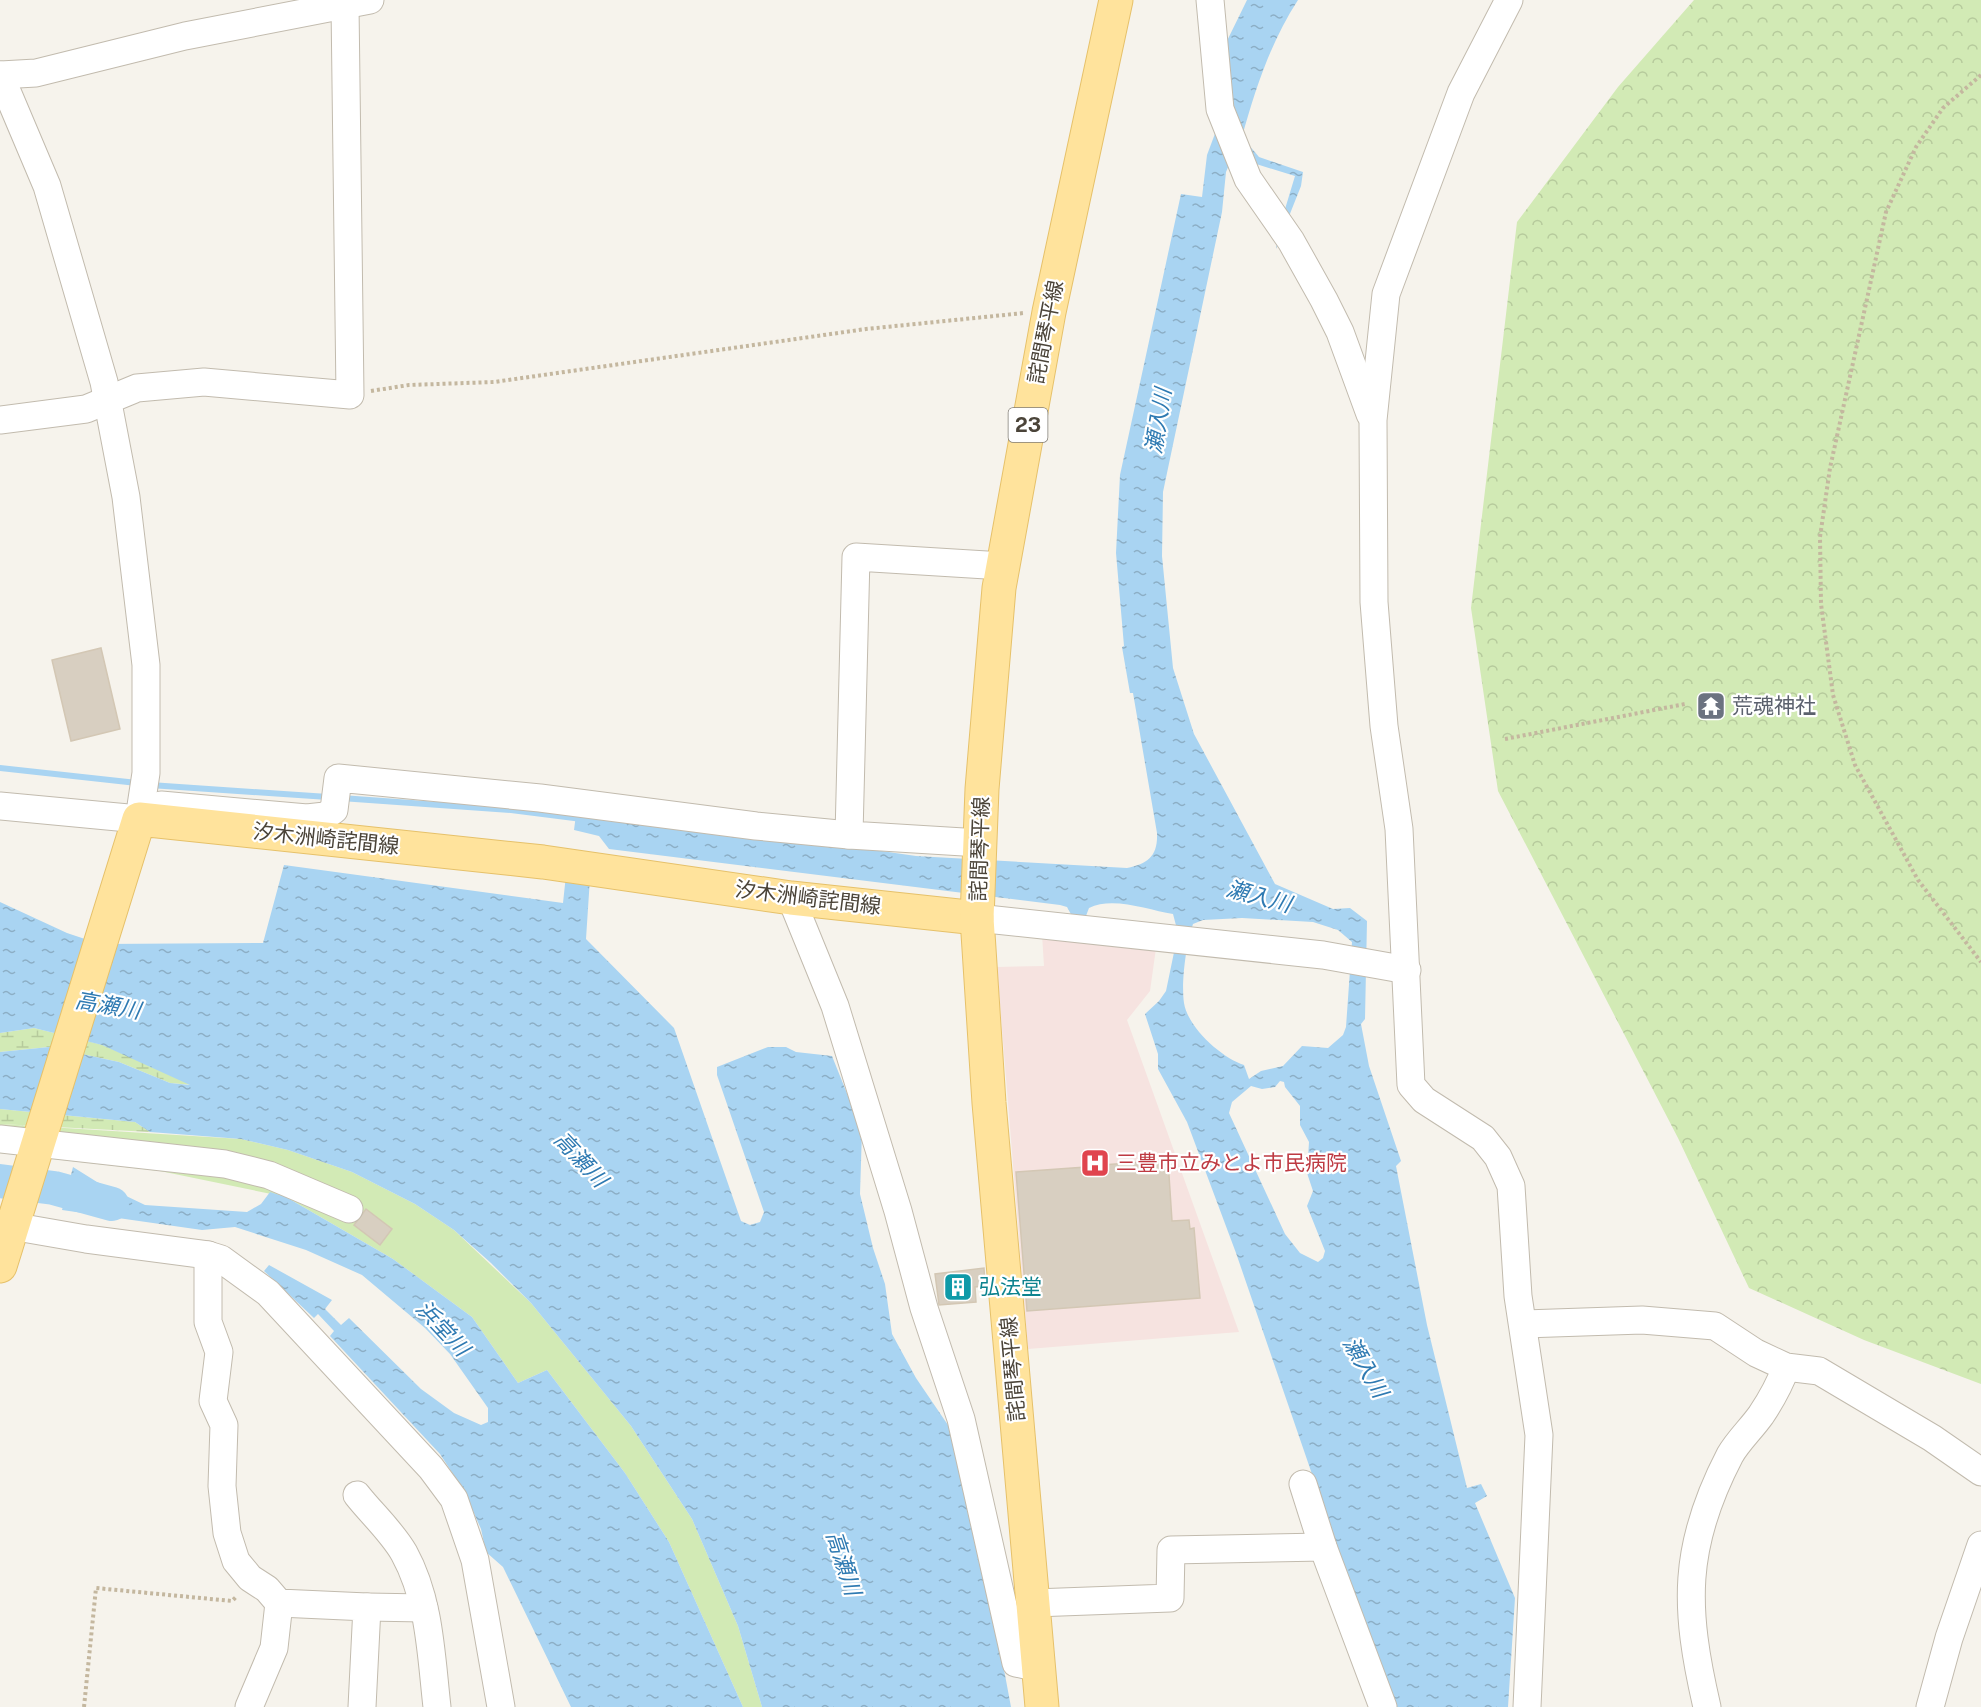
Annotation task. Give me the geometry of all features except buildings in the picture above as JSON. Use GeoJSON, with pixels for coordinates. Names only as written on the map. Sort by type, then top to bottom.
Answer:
{"type":"FeatureCollection","features":[{"type":"Feature","properties":{"kind":"main road","name":"詫間琴平線"},"geometry":{"type":"LineString","coordinates":[[1042,1707],[989,1103],[977,912],[982,789],[1002,566],[1049,312],[1116,0]]}},
{"type":"Feature","properties":{"kind":"main road","name":"汐木洲崎詫間線"},"geometry":{"type":"LineString","coordinates":[[141,804],[791,898],[977,912]]}},
{"type":"Feature","properties":{"kind":"main road"},"geometry":{"type":"LineString","coordinates":[[0,1266],[6,1224],[37,1146],[141,804]]}},
{"type":"Feature","properties":{"kind":"street"},"geometry":{"type":"LineString","coordinates":[[1210,0],[1220,108],[1248,179],[1291,241],[1340,332],[1373,420]]}},
{"type":"Feature","properties":{"kind":"street"},"geometry":{"type":"LineString","coordinates":[[0,420],[86,409],[106,391],[204,382],[351,395],[358,2],[185,36],[36,73],[0,75],[47,186],[106,391],[126,497],[146,665],[141,804]]}},
{"type":"Feature","properties":{"kind":"street"},"geometry":{"type":"LineString","coordinates":[[1504,4],[1461,93],[1386,294],[1373,420],[1374,602],[1384,726],[1399,829],[1411,1084],[1424,1100],[1483,1138],[1498,1157],[1510,1186],[1518,1296],[1539,1435],[1527,1707]]}},
{"type":"Feature","properties":{"kind":"street"},"geometry":{"type":"LineString","coordinates":[[849,835],[856,557],[1002,566]]}},
{"type":"Feature","properties":{"kind":"street"},"geometry":{"type":"LineString","coordinates":[[0,806],[141,804],[307,818],[325,816],[336,798],[338,778],[540,798],[756,826],[980,849]]}},
{"type":"Feature","properties":{"kind":"street"},"geometry":{"type":"LineString","coordinates":[[791,898],[835,1006],[898,1212],[924,1308],[962,1419],[1016,1664],[1039,1668]]}},
{"type":"Feature","properties":{"kind":"street"},"geometry":{"type":"LineString","coordinates":[[977,912],[1224,946],[1323,955],[1407,970]]}},
{"type":"Feature","properties":{"kind":"street"},"geometry":{"type":"LineString","coordinates":[[0,1139],[37,1146],[225,1164],[277,1178],[349,1209]]}},
{"type":"Feature","properties":{"kind":"street"},"geometry":{"type":"LineString","coordinates":[[6,1224],[86,1239],[208,1255],[222,1259],[268,1293],[431,1468],[454,1499],[475,1560],[501,1707]]}},
{"type":"Feature","properties":{"kind":"street"},"geometry":{"type":"LineString","coordinates":[[208,1255],[208,1322],[219,1352],[213,1401],[224,1425],[222,1486],[227,1533],[236,1561],[250,1578],[267,1589],[279,1603],[424,1608]]}},
{"type":"Feature","properties":{"kind":"street"},"geometry":{"type":"LineString","coordinates":[[1524,1324],[1642,1320],[1715,1326],[1756,1353],[1786,1367],[1819,1371],[1932,1438],[1981,1472]]}},
{"type":"Feature","properties":{"kind":"street"},"geometry":{"type":"LineString","coordinates":[[1707,1707],[1690,1618],[1692,1563],[1701,1520],[1731,1453],[1761,1415],[1780,1384],[1786,1367]]}},
{"type":"Feature","properties":{"kind":"street"},"geometry":{"type":"LineString","coordinates":[[1303,1484],[1323,1547],[1383,1707]]}},
{"type":"Feature","properties":{"kind":"street"},"geometry":{"type":"LineString","coordinates":[[357,1495],[403,1551],[418,1583],[424,1608],[437,1707]]}},
{"type":"Feature","properties":{"kind":"street"},"geometry":{"type":"LineString","coordinates":[[1930,1707],[1949,1638],[1981,1545]]}},
{"type":"Feature","properties":{"kind":"street"},"geometry":{"type":"LineString","coordinates":[[1034,1603],[1170,1598],[1171,1550],[1323,1547]]}},
{"type":"Feature","properties":{"kind":"street"},"geometry":{"type":"LineString","coordinates":[[249,1707],[274,1648],[279,1603]]}},
{"type":"Feature","properties":{"kind":"street"},"geometry":{"type":"LineString","coordinates":[[362,1707],[367,1607]]}},
{"type":"Feature","properties":{"kind":"path"},"geometry":{"type":"LineString","coordinates":[[1981,75],[1943,108],[1916,147],[1886,212],[1832,457],[1820,537],[1821,604],[1833,695],[1856,765],[1918,880],[1981,962]]}},
{"type":"Feature","properties":{"kind":"path"},"geometry":{"type":"LineString","coordinates":[[351,395],[409,385],[494,382],[866,329],[992,315],[1049,312]]}},
{"type":"Feature","properties":{"kind":"path"},"geometry":{"type":"LineString","coordinates":[[1505,739],[1685,704]]}},
{"type":"Feature","properties":{"kind":"path"},"geometry":{"type":"LineString","coordinates":[[84,1707],[96,1588],[232,1601],[250,1578]]}},
{"type":"Feature","properties":{"kind":"shaded area","name":"三豊市立みとよ市民病院"},"geometry":{"type":"Polygon","coordinates":[[[1042,934],[1157,941],[1150,991],[1127,1020],[1239,1332],[1028,1349],[997,967],[1044,966],[1042,934]]]}},
{"type":"Feature","properties":{"kind":"green space"},"geometry":{"type":"Polygon","coordinates":[[[1694,0],[1981,0],[1981,1384],[1864,1340],[1749,1288],[1678,1138],[1498,791],[1471,608],[1517,222],[1618,87],[1694,0]]]}},
{"type":"Feature","properties":{"kind":"green space"},"geometry":{"type":"Polygon","coordinates":[[[34,1028],[103,1045],[193,1085],[170,1083],[119,1062],[49,1047],[0,1052],[0,1033],[34,1028]]]}},
{"type":"Feature","properties":{"kind":"green space"},"geometry":{"type":"Polygon","coordinates":[[[0,1109],[135,1122],[150,1132],[0,1124],[0,1109]]]}},
{"type":"Feature","properties":{"kind":"green space"},"geometry":{"type":"Polygon","coordinates":[[[0,1124],[241,1139],[288,1150],[352,1172],[415,1204],[454,1230],[531,1303],[631,1426],[692,1519],[738,1626],[762,1707],[743,1707],[669,1542],[625,1473],[547,1370],[518,1383],[472,1317],[393,1259],[286,1197],[160,1171],[0,1153],[0,1124]]]}},
{"type":"Feature","properties":{"kind":"water","name":"瀬入川"},"geometry":{"type":"Polygon","coordinates":[[[1247,0],[1298,0],[1265,66],[1242,137],[1259,157],[1303,172],[1301,186],[1276,249],[1279,229],[1295,176],[1253,163],[1237,146],[1226,172],[1222,212],[1163,492],[1162,556],[1173,668],[1194,734],[1275,884],[1333,909],[1350,908],[1367,921],[1365,1019],[1361,1024],[1369,1066],[1401,1161],[1396,1166],[1427,1325],[1467,1488],[1481,1484],[1487,1496],[1475,1503],[1515,1598],[1508,1707],[1393,1707],[1330,1535],[1313,1477],[1236,1253],[1187,1122],[1158,1069],[1158,1054],[1145,1014],[1166,991],[1178,933],[1173,914],[1109,903],[1089,908],[1084,921],[1073,918],[1067,907],[1060,905],[609,849],[599,836],[574,830],[577,807],[916,856],[1127,868],[1141,864],[1150,858],[1156,848],[1157,833],[1133,693],[1130,693],[1122,647],[1124,646],[1116,553],[1120,475],[1181,194],[1202,197],[1207,155],[1228,99],[1223,49],[1247,0]],[[1242,918],[1203,920],[1193,924],[1185,963],[1183,995],[1187,1013],[1199,1032],[1216,1049],[1244,1065],[1249,1079],[1261,1071],[1283,1066],[1302,1046],[1328,1048],[1343,1035],[1346,1027],[1352,942],[1338,930],[1313,922],[1242,918]],[[1280,1081],[1275,1087],[1262,1089],[1251,1086],[1232,1102],[1229,1113],[1285,1234],[1300,1253],[1318,1262],[1323,1258],[1325,1251],[1307,1206],[1313,1191],[1307,1173],[1309,1142],[1300,1125],[1300,1106],[1285,1087],[1284,1082],[1280,1081]]]}},
{"type":"Feature","properties":{"kind":"water","name":"高瀬川"},"geometry":{"type":"Polygon","coordinates":[[[284,865],[563,903],[566,875],[590,878],[586,939],[674,1028],[741,1221],[750,1225],[760,1222],[764,1212],[717,1075],[717,1067],[768,1047],[786,1047],[796,1052],[832,1056],[862,1131],[860,1194],[873,1248],[885,1284],[892,1334],[916,1378],[950,1428],[988,1584],[1011,1707],[762,1707],[738,1626],[692,1519],[631,1426],[531,1303],[454,1230],[415,1204],[352,1172],[288,1150],[241,1139],[150,1132],[135,1122],[0,1109],[0,1052],[49,1047],[119,1062],[170,1083],[190,1085],[102,1045],[34,1028],[0,1033],[0,902],[67,933],[100,944],[263,943],[284,865]]]}},
{"type":"Feature","properties":{"kind":"water"},"geometry":{"type":"Polygon","coordinates":[[[73,1167],[97,1182],[145,1205],[247,1212],[261,1204],[270,1192],[286,1197],[393,1259],[472,1317],[518,1383],[547,1370],[625,1473],[669,1542],[743,1707],[571,1707],[503,1567],[486,1552],[481,1529],[464,1491],[440,1454],[330,1336],[334,1331],[318,1314],[314,1318],[264,1271],[269,1265],[332,1300],[325,1309],[341,1325],[349,1318],[421,1389],[454,1413],[481,1425],[488,1422],[488,1408],[450,1354],[425,1328],[362,1275],[306,1250],[235,1227],[202,1230],[62,1210],[73,1167]]]}},
{"type":"Feature","properties":{"kind":"waterway"},"geometry":{"type":"LineString","coordinates":[[0,768],[137,783]]}},
{"type":"Feature","properties":{"kind":"waterway"},"geometry":{"type":"LineString","coordinates":[[150,785],[328,797]]}},
{"type":"Feature","properties":{"kind":"waterway"},"geometry":{"type":"LineString","coordinates":[[341,798],[511,810],[582,819]]}},
{"type":"Feature","properties":{"kind":"waterway","name":"浜堂川"},"geometry":{"type":"LineString","coordinates":[[0,1181],[54,1188],[112,1204]]}},
{"type":"Feature","properties":{"kind":"place","name":"荒魂神社"},"geometry":{"type":"Point","coordinates":[1711,706]}},
{"type":"Feature","properties":{"kind":"place","name":"三豊市立みとよ市民病院"},"geometry":{"type":"Point","coordinates":[1095,1163]}},
{"type":"Feature","properties":{"kind":"place","name":"弘法堂"},"geometry":{"type":"Point","coordinates":[958,1287]}}]}
